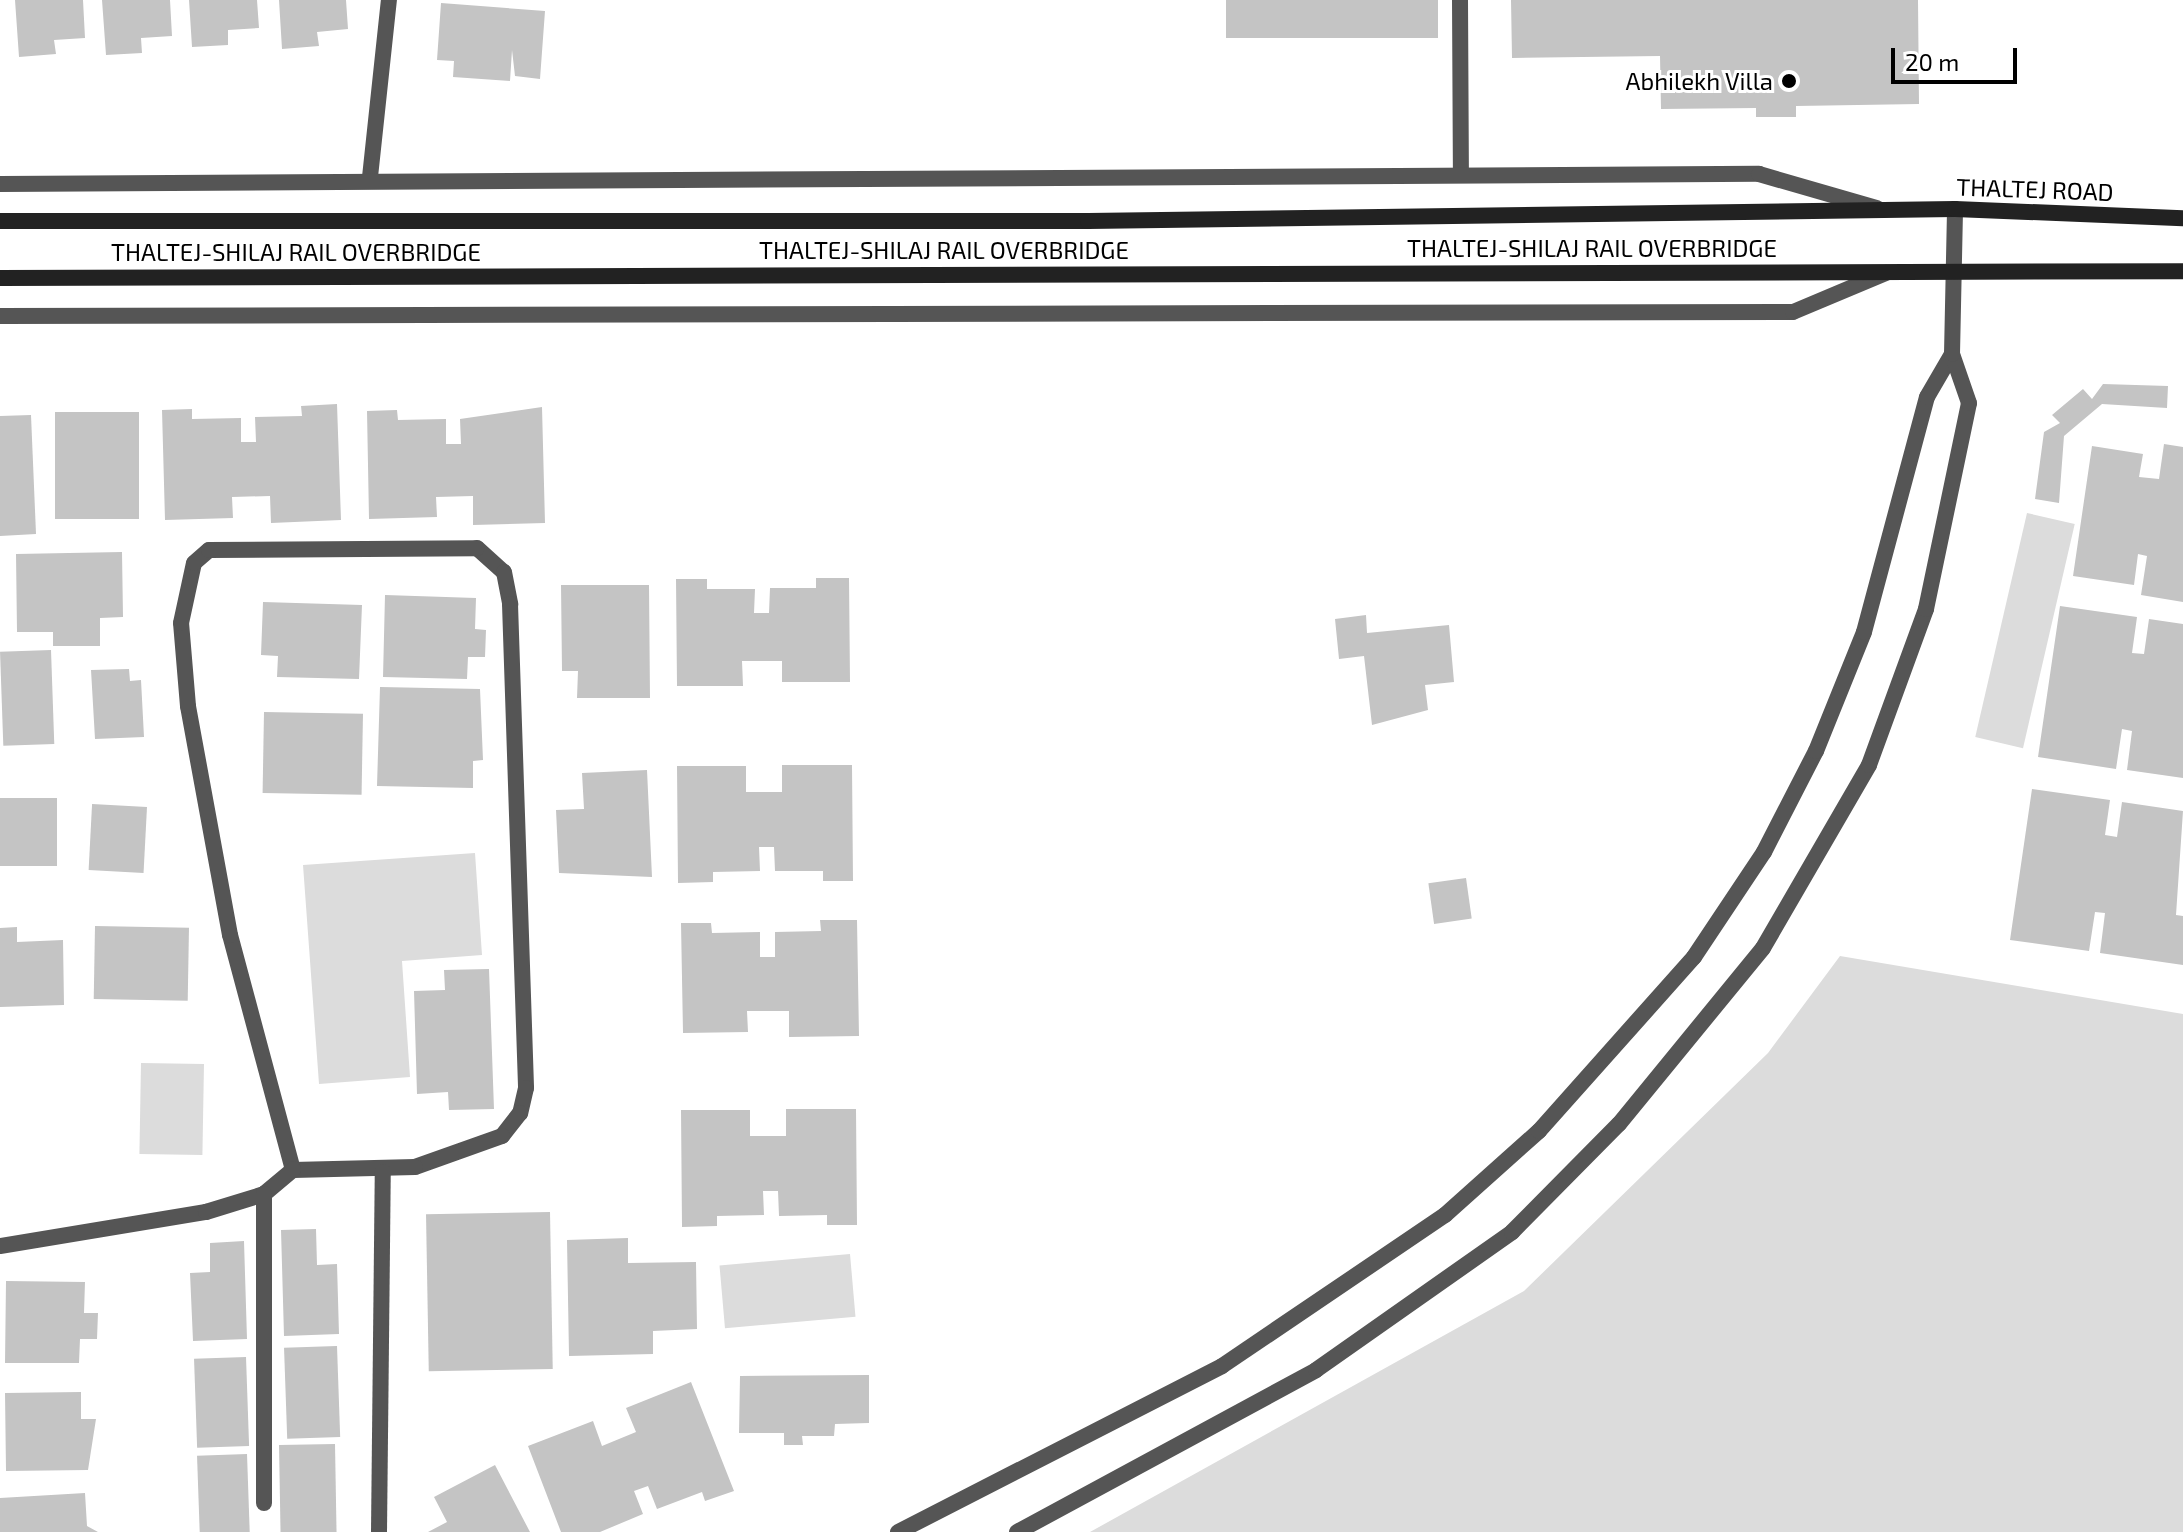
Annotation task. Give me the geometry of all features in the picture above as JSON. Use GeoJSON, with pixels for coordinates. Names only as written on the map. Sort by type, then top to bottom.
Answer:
{"type":"FeatureCollection","features":[{"type":"Feature","properties":{"kind":"main road","name":"THALTEJ ROAD"},"geometry":{"type":"LineString","coordinates":[[1885,211],[1955,209],[2183,218]]}},
{"type":"Feature","properties":{"kind":"main road","name":"THALTEJ-SHILAJ RAIL OVERBRIDGE"},"geometry":{"type":"LineString","coordinates":[[0,221],[1885,211]]}},
{"type":"Feature","properties":{"kind":"main road","name":"THALTEJ-SHILAJ RAIL OVERBRIDGE"},"geometry":{"type":"LineString","coordinates":[[0,278],[2183,271]]}},
{"type":"Feature","properties":{"kind":"street"},"geometry":{"type":"LineString","coordinates":[[370,177],[389,0]]}},
{"type":"Feature","properties":{"kind":"street"},"geometry":{"type":"LineString","coordinates":[[1460,0],[1461,174]]}},
{"type":"Feature","properties":{"kind":"street"},"geometry":{"type":"LineString","coordinates":[[0,184],[370,177],[1759,174],[1885,211]]}},
{"type":"Feature","properties":{"kind":"street"},"geometry":{"type":"LineString","coordinates":[[1017,1532],[1316,1370],[1512,1232],[1567,1183],[1695,1034],[1816,865],[1903,686],[1969,403],[1952,354],[1955,209]]}},
{"type":"Feature","properties":{"kind":"street"},"geometry":{"type":"LineString","coordinates":[[0,316],[1793,312],[1888,272]]}},
{"type":"Feature","properties":{"kind":"street"},"geometry":{"type":"LineString","coordinates":[[898,1532],[1133,1417],[1235,1358],[1445,1215],[1560,1108],[1694,957],[1771,839],[1864,632],[1927,397],[1952,354]]}},
{"type":"Feature","properties":{"kind":"street"},"geometry":{"type":"LineString","coordinates":[[0,1246],[206,1212],[264,1194],[293,1170],[383,1172],[502,1136],[520,1113],[526,1088],[510,604],[504,572],[477,548],[209,550],[194,563],[181,623],[188,706],[230,935],[293,1170]]}},
{"type":"Feature","properties":{"kind":"street"},"geometry":{"type":"LineString","coordinates":[[379,1532],[383,1172]]}},
{"type":"Feature","properties":{"kind":"street"},"geometry":{"type":"LineString","coordinates":[[264,1194],[264,1503]]}},
{"type":"Feature","properties":{"kind":"shaded area"},"geometry":{"type":"Polygon","coordinates":[[[2027,513],[2075,524],[2023,748],[1975,737],[2027,513]]]}},
{"type":"Feature","properties":{"kind":"shaded area"},"geometry":{"type":"Polygon","coordinates":[[[475,853],[482,955],[402,961],[410,1077],[319,1084],[303,865],[475,853]]]}},
{"type":"Feature","properties":{"kind":"shaded area"},"geometry":{"type":"Polygon","coordinates":[[[1840,956],[2183,1014],[2183,1532],[1090,1532],[1524,1291],[1768,1053],[1840,956]]]}},
{"type":"Feature","properties":{"kind":"shaded area"},"geometry":{"type":"Polygon","coordinates":[[[141,1063],[204,1064],[202,1155],[139,1154],[141,1063]]]}},
{"type":"Feature","properties":{"kind":"shaded area"},"geometry":{"type":"Polygon","coordinates":[[[850,1254],[855,1317],[725,1328],[719,1265],[850,1254]]]}},
{"type":"Feature","properties":{"kind":"building"},"geometry":{"type":"Polygon","coordinates":[[[15,0],[83,0],[85,38],[54,40],[56,54],[19,57],[15,0]]]}},
{"type":"Feature","properties":{"kind":"building"},"geometry":{"type":"Polygon","coordinates":[[[102,0],[170,0],[172,36],[141,38],[142,53],[106,55],[102,0]]]}},
{"type":"Feature","properties":{"kind":"building"},"geometry":{"type":"Polygon","coordinates":[[[189,0],[257,0],[259,28],[228,30],[228,45],[192,47],[189,0]]]}},
{"type":"Feature","properties":{"kind":"building"},"geometry":{"type":"Polygon","coordinates":[[[279,0],[346,0],[348,29],[317,32],[319,46],[282,49],[279,0]]]}},
{"type":"Feature","properties":{"kind":"building"},"geometry":{"type":"Polygon","coordinates":[[[1226,0],[1438,0],[1438,38],[1226,38],[1226,0]]]}},
{"type":"Feature","properties":{"kind":"building","name":"Abhilekh Villa"},"geometry":{"type":"Polygon","coordinates":[[[1511,0],[1918,0],[1919,104],[1796,106],[1796,117],[1756,117],[1756,108],[1661,109],[1660,56],[1512,58],[1511,0]]]}},
{"type":"Feature","properties":{"kind":"building"},"geometry":{"type":"Polygon","coordinates":[[[441,3],[545,11],[540,79],[515,76],[512,50],[510,81],[453,77],[454,61],[437,60],[441,3]]]}},
{"type":"Feature","properties":{"kind":"building"},"geometry":{"type":"Polygon","coordinates":[[[2103,384],[2168,386],[2167,408],[2102,404],[2064,436],[2059,503],[2035,499],[2044,432],[2060,423],[2052,415],[2083,389],[2092,399],[2103,384]]]}},
{"type":"Feature","properties":{"kind":"building"},"geometry":{"type":"Polygon","coordinates":[[[337,404],[341,520],[271,523],[270,496],[232,497],[233,518],[165,520],[162,410],[192,409],[192,419],[241,418],[241,442],[256,442],[255,417],[302,416],[301,406],[337,404]]]}},
{"type":"Feature","properties":{"kind":"building"},"geometry":{"type":"Polygon","coordinates":[[[542,407],[545,523],[473,525],[473,496],[436,497],[437,517],[369,519],[367,411],[397,410],[398,420],[446,419],[446,444],[461,444],[460,419],[542,407]]]}},
{"type":"Feature","properties":{"kind":"building"},"geometry":{"type":"Polygon","coordinates":[[[55,412],[139,412],[139,519],[55,519],[55,412]]]}},
{"type":"Feature","properties":{"kind":"building"},"geometry":{"type":"Polygon","coordinates":[[[31,415],[36,534],[0,536],[0,416],[31,415]]]}},
{"type":"Feature","properties":{"kind":"building"},"geometry":{"type":"Polygon","coordinates":[[[2164,444],[2183,447],[2183,602],[2141,595],[2147,556],[2138,554],[2134,585],[2073,576],[2092,446],[2143,454],[2139,477],[2159,479],[2164,444]]]}},
{"type":"Feature","properties":{"kind":"building"},"geometry":{"type":"Polygon","coordinates":[[[122,552],[123,617],[100,618],[100,646],[53,646],[53,632],[17,632],[16,554],[122,552]]]}},
{"type":"Feature","properties":{"kind":"building"},"geometry":{"type":"Polygon","coordinates":[[[816,578],[849,578],[850,682],[782,682],[782,661],[742,661],[743,686],[677,686],[676,579],[707,579],[707,589],[755,589],[754,613],[769,613],[770,588],[816,588],[816,578]]]}},
{"type":"Feature","properties":{"kind":"building"},"geometry":{"type":"Polygon","coordinates":[[[561,585],[649,585],[650,698],[577,698],[578,671],[562,671],[561,585]]]}},
{"type":"Feature","properties":{"kind":"building"},"geometry":{"type":"Polygon","coordinates":[[[385,595],[476,598],[475,629],[486,630],[485,657],[468,657],[467,679],[383,677],[385,595]]]}},
{"type":"Feature","properties":{"kind":"building"},"geometry":{"type":"Polygon","coordinates":[[[263,602],[362,605],[359,679],[277,677],[278,656],[261,655],[263,602]]]}},
{"type":"Feature","properties":{"kind":"building"},"geometry":{"type":"Polygon","coordinates":[[[2060,606],[2137,617],[2132,653],[2144,654],[2149,619],[2183,624],[2183,778],[2127,770],[2132,731],[2122,729],[2116,769],[2038,757],[2060,606]]]}},
{"type":"Feature","properties":{"kind":"building"},"geometry":{"type":"Polygon","coordinates":[[[1366,615],[1367,633],[1449,625],[1454,682],[1425,685],[1428,710],[1372,725],[1364,656],[1339,659],[1335,619],[1366,615]]]}},
{"type":"Feature","properties":{"kind":"building"},"geometry":{"type":"Polygon","coordinates":[[[51,650],[54,744],[3,746],[0,652],[51,650]]]}},
{"type":"Feature","properties":{"kind":"building"},"geometry":{"type":"Polygon","coordinates":[[[129,669],[130,681],[141,680],[144,737],[95,739],[91,670],[129,669]]]}},
{"type":"Feature","properties":{"kind":"building"},"geometry":{"type":"Polygon","coordinates":[[[380,687],[480,689],[483,760],[473,761],[473,788],[377,786],[380,687]]]}},
{"type":"Feature","properties":{"kind":"building"},"geometry":{"type":"Polygon","coordinates":[[[264,712],[363,714],[362,795],[263,793],[264,712]]]}},
{"type":"Feature","properties":{"kind":"building"},"geometry":{"type":"Polygon","coordinates":[[[782,765],[852,765],[853,881],[823,881],[823,871],[775,871],[774,847],[759,847],[760,871],[713,872],[713,882],[678,883],[677,766],[746,766],[746,792],[782,792],[782,765]]]}},
{"type":"Feature","properties":{"kind":"building"},"geometry":{"type":"Polygon","coordinates":[[[647,770],[652,877],[559,873],[556,810],[584,809],[582,773],[647,770]]]}},
{"type":"Feature","properties":{"kind":"building"},"geometry":{"type":"Polygon","coordinates":[[[2032,789],[2110,800],[2105,835],[2117,837],[2122,802],[2183,811],[2176,915],[2183,916],[2183,965],[2100,953],[2105,913],[2095,912],[2089,951],[2010,940],[2032,789]]]}},
{"type":"Feature","properties":{"kind":"building"},"geometry":{"type":"Polygon","coordinates":[[[0,798],[57,798],[57,866],[0,866],[0,798]]]}},
{"type":"Feature","properties":{"kind":"building"},"geometry":{"type":"Polygon","coordinates":[[[92,804],[147,807],[144,873],[89,870],[92,804]]]}},
{"type":"Feature","properties":{"kind":"building"},"geometry":{"type":"Polygon","coordinates":[[[1466,878],[1472,919],[1434,924],[1428,883],[1466,878]]]}},
{"type":"Feature","properties":{"kind":"building"},"geometry":{"type":"Polygon","coordinates":[[[820,920],[857,920],[859,1036],[789,1037],[789,1011],[747,1011],[748,1032],[683,1033],[681,923],[711,923],[712,933],[760,932],[760,957],[775,957],[775,932],[821,931],[820,920]]]}},
{"type":"Feature","properties":{"kind":"building"},"geometry":{"type":"Polygon","coordinates":[[[95,926],[189,928],[188,1001],[94,999],[95,926]]]}},
{"type":"Feature","properties":{"kind":"building"},"geometry":{"type":"Polygon","coordinates":[[[17,927],[17,942],[63,940],[64,1005],[0,1007],[0,928],[17,927]]]}},
{"type":"Feature","properties":{"kind":"building"},"geometry":{"type":"Polygon","coordinates":[[[489,969],[494,1109],[449,1110],[448,1092],[417,1094],[414,991],[445,990],[444,970],[489,969]]]}},
{"type":"Feature","properties":{"kind":"building"},"geometry":{"type":"Polygon","coordinates":[[[786,1109],[856,1109],[857,1225],[827,1225],[827,1215],[779,1216],[778,1191],[763,1191],[764,1215],[717,1216],[717,1226],[682,1227],[681,1110],[750,1110],[750,1136],[786,1136],[786,1109]]]}},
{"type":"Feature","properties":{"kind":"building"},"geometry":{"type":"Polygon","coordinates":[[[550,1212],[553,1369],[429,1371],[426,1214],[550,1212]]]}},
{"type":"Feature","properties":{"kind":"building"},"geometry":{"type":"Polygon","coordinates":[[[316,1229],[317,1265],[337,1264],[339,1334],[284,1336],[281,1230],[316,1229]]]}},
{"type":"Feature","properties":{"kind":"building"},"geometry":{"type":"Polygon","coordinates":[[[628,1238],[628,1263],[696,1262],[697,1329],[653,1331],[653,1354],[569,1356],[567,1240],[628,1238]]]}},
{"type":"Feature","properties":{"kind":"building"},"geometry":{"type":"Polygon","coordinates":[[[244,1241],[247,1339],[193,1341],[190,1273],[210,1272],[210,1243],[244,1241]]]}},
{"type":"Feature","properties":{"kind":"building"},"geometry":{"type":"Polygon","coordinates":[[[6,1281],[85,1282],[84,1313],[98,1313],[97,1339],[80,1339],[79,1363],[5,1363],[6,1281]]]}},
{"type":"Feature","properties":{"kind":"building"},"geometry":{"type":"Polygon","coordinates":[[[337,1346],[340,1437],[287,1439],[284,1348],[337,1346]]]}},
{"type":"Feature","properties":{"kind":"building"},"geometry":{"type":"Polygon","coordinates":[[[246,1357],[249,1446],[197,1448],[194,1359],[246,1357]]]}},
{"type":"Feature","properties":{"kind":"building"},"geometry":{"type":"Polygon","coordinates":[[[869,1375],[869,1423],[835,1424],[834,1436],[802,1436],[803,1445],[784,1445],[784,1433],[739,1433],[740,1376],[869,1375]]]}},
{"type":"Feature","properties":{"kind":"building"},"geometry":{"type":"Polygon","coordinates":[[[691,1382],[734,1491],[705,1501],[702,1492],[657,1509],[648,1486],[634,1491],[643,1514],[600,1532],[561,1532],[528,1446],[593,1421],[602,1446],[636,1432],[626,1408],[691,1382]]]}},
{"type":"Feature","properties":{"kind":"building"},"geometry":{"type":"Polygon","coordinates":[[[81,1392],[81,1419],[96,1419],[88,1470],[6,1471],[5,1393],[81,1392]]]}},
{"type":"Feature","properties":{"kind":"building"},"geometry":{"type":"Polygon","coordinates":[[[335,1444],[337,1532],[281,1532],[279,1445],[335,1444]]]}},
{"type":"Feature","properties":{"kind":"building"},"geometry":{"type":"Polygon","coordinates":[[[247,1454],[250,1532],[200,1532],[197,1456],[247,1454]]]}},
{"type":"Feature","properties":{"kind":"building"},"geometry":{"type":"Polygon","coordinates":[[[495,1465],[530,1532],[428,1532],[447,1522],[434,1497],[495,1465]]]}},
{"type":"Feature","properties":{"kind":"building"},"geometry":{"type":"Polygon","coordinates":[[[85,1493],[87,1526],[98,1532],[0,1532],[0,1498],[85,1493]]]}},
{"type":"Feature","properties":{"kind":"place","name":"Abhilekh Villa"},"geometry":{"type":"Point","coordinates":[1789,81]}}]}
